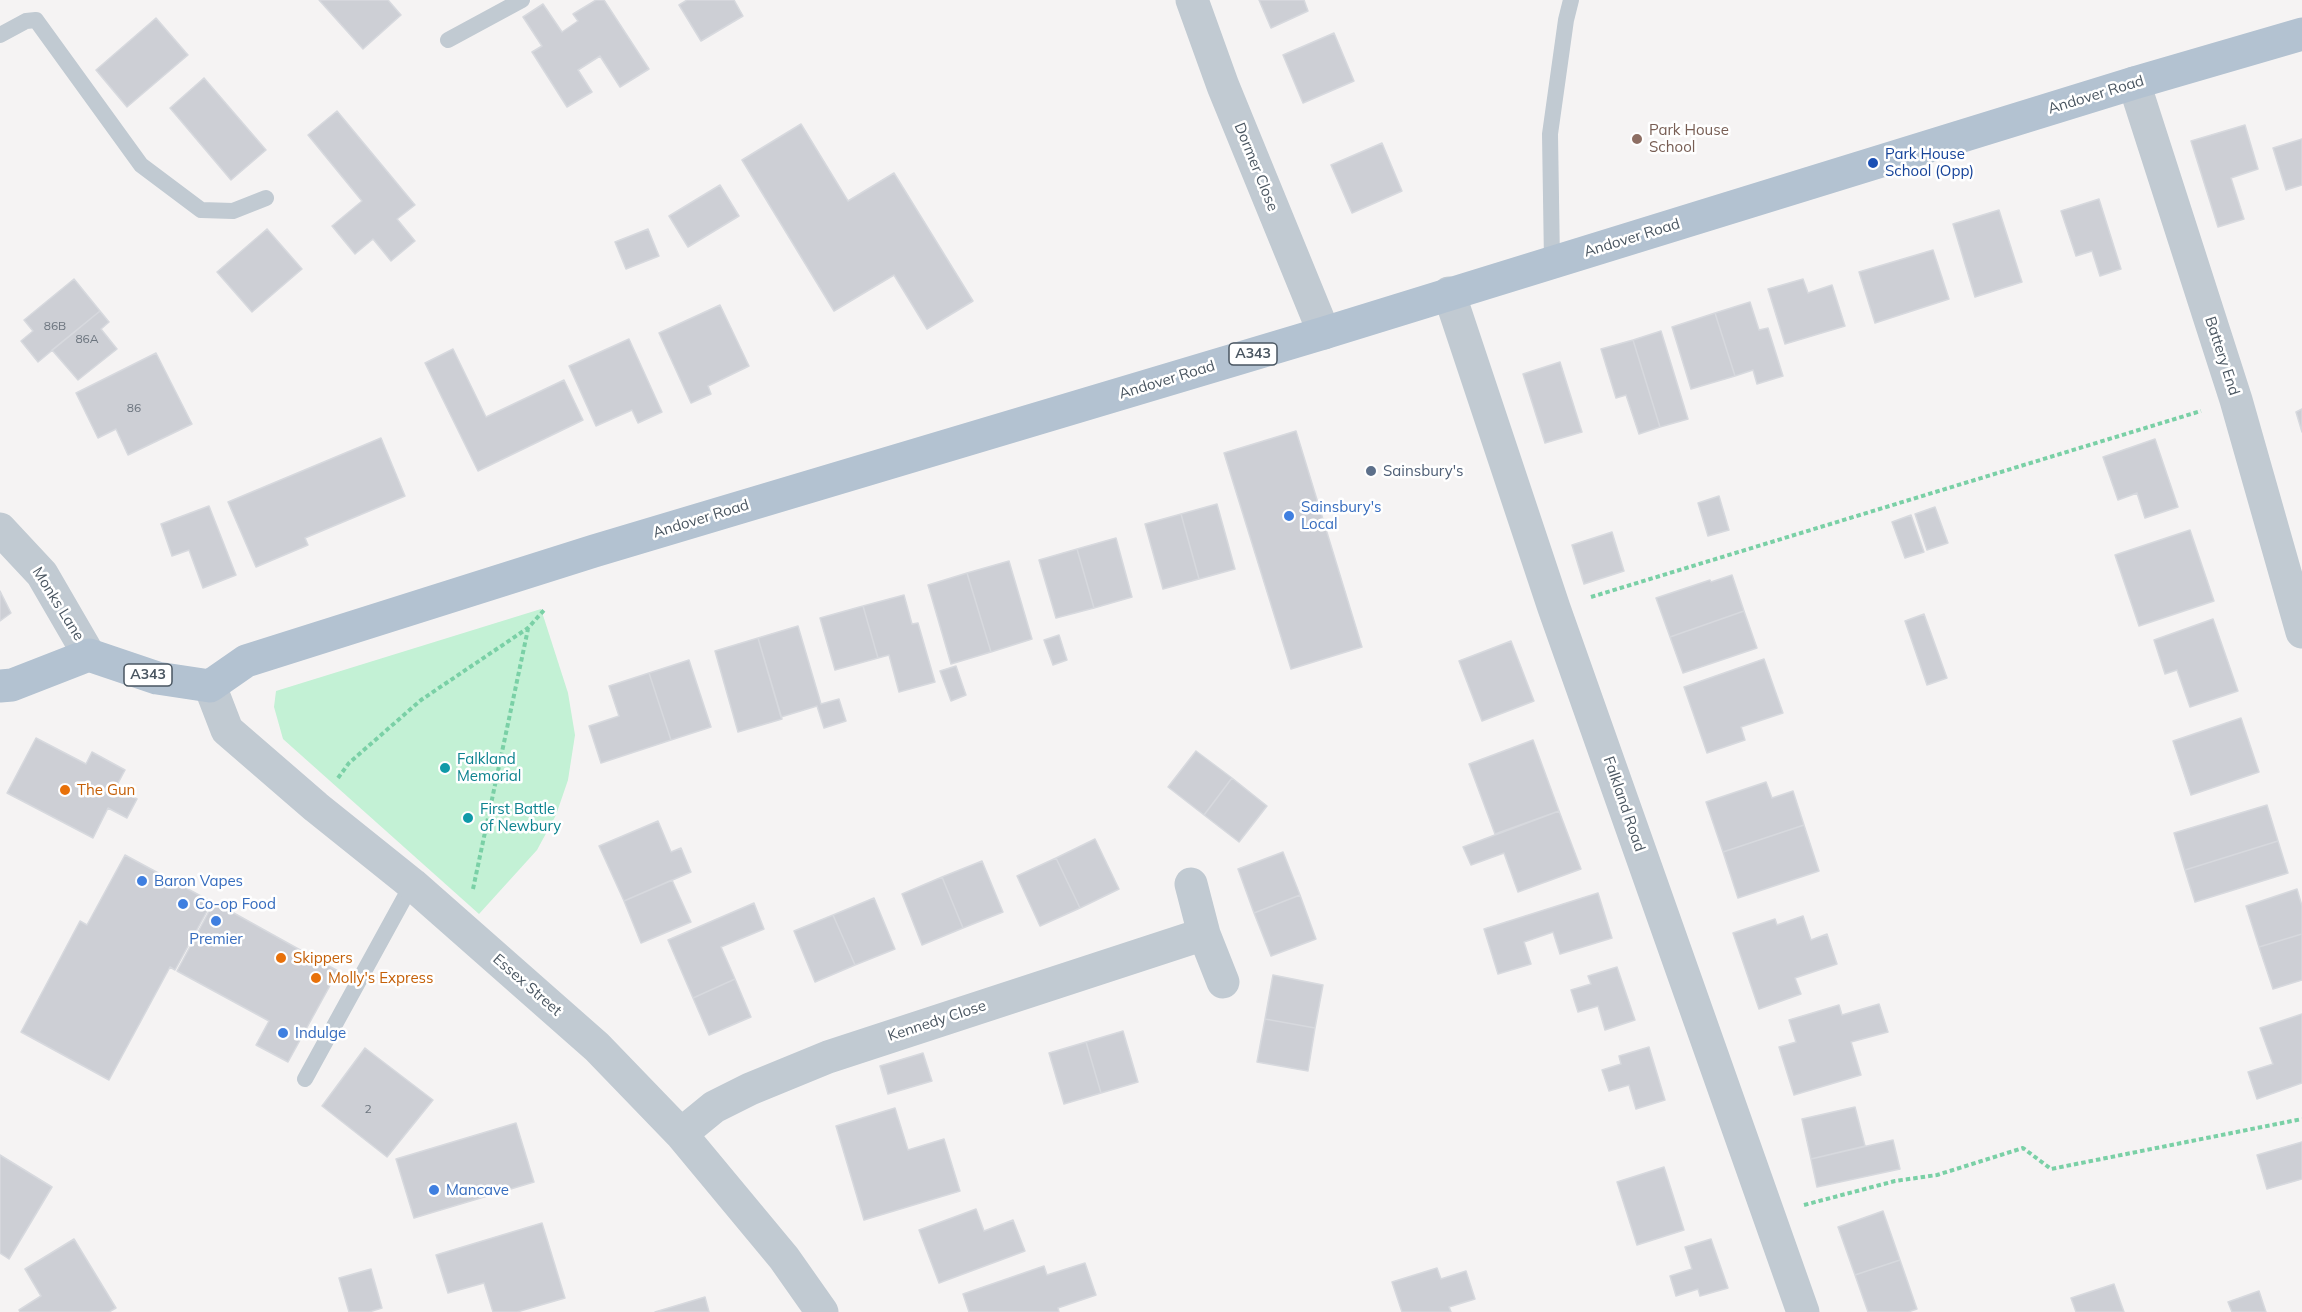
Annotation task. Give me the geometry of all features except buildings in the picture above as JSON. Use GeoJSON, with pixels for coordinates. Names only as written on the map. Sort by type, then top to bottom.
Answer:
{"type":"FeatureCollection","features":[{"type":"Feature","properties":{"kind":"main road","name":"Andover Road"},"geometry":{"type":"LineString","coordinates":[[210,686],[246,661],[594,551],[1324,333],[2134,83],[2302,34]]}},
{"type":"Feature","properties":{"kind":"main road","name":"A343"},"geometry":{"type":"LineString","coordinates":[[89,655],[158,678],[210,686]]}},
{"type":"Feature","properties":{"kind":"main road"},"geometry":{"type":"LineString","coordinates":[[0,686],[12,685],[89,655]]}},
{"type":"Feature","properties":{"kind":"street","name":"Dormer Close"},"geometry":{"type":"LineString","coordinates":[[1192,0],[1223,86],[1324,333]]}},
{"type":"Feature","properties":{"kind":"street","name":"Battery End"},"geometry":{"type":"LineString","coordinates":[[2134,83],[2236,400],[2302,632]]}},
{"type":"Feature","properties":{"kind":"street","name":"Falkland Road"},"geometry":{"type":"LineString","coordinates":[[1449,293],[1554,608],[1803,1312]]}},
{"type":"Feature","properties":{"kind":"street","name":"Monks Lane"},"geometry":{"type":"LineString","coordinates":[[0,529],[42,574],[89,655]]}},
{"type":"Feature","properties":{"kind":"street","name":"Essex Street"},"geometry":{"type":"LineString","coordinates":[[210,686],[227,730],[316,807],[412,884],[597,1047],[681,1134],[784,1258],[822,1312]]}},
{"type":"Feature","properties":{"kind":"street"},"geometry":{"type":"LineString","coordinates":[[1191,884],[1204,934],[1223,982]]}},
{"type":"Feature","properties":{"kind":"street","name":"Kennedy Close"},"geometry":{"type":"LineString","coordinates":[[681,1134],[714,1107],[828,1057],[1204,934]]}},
{"type":"Feature","properties":{"kind":"lane"},"geometry":{"type":"LineString","coordinates":[[448,40],[522,0]]}},
{"type":"Feature","properties":{"kind":"lane"},"geometry":{"type":"LineString","coordinates":[[1552,262],[1550,134],[1566,20],[1571,0]]}},
{"type":"Feature","properties":{"kind":"lane"},"geometry":{"type":"LineString","coordinates":[[0,35],[26,21],[36,20],[141,165],[201,210],[233,211],[266,198]]}},
{"type":"Feature","properties":{"kind":"lane"},"geometry":{"type":"LineString","coordinates":[[305,1079],[412,884]]}},
{"type":"Feature","properties":{"kind":"path"},"geometry":{"type":"LineString","coordinates":[[1554,608],[2236,400]]}},
{"type":"Feature","properties":{"kind":"path"},"geometry":{"type":"LineString","coordinates":[[316,807],[349,763],[421,700],[528,628],[550,603]]}},
{"type":"Feature","properties":{"kind":"path"},"geometry":{"type":"LineString","coordinates":[[465,930],[528,628]]}},
{"type":"Feature","properties":{"kind":"path"},"geometry":{"type":"LineString","coordinates":[[1769,1215],[1895,1181],[1937,1175],[2023,1148],[2051,1169],[2302,1119]]}},
{"type":"Feature","properties":{"kind":"green space"},"geometry":{"type":"Polygon","coordinates":[[[541,609],[568,693],[575,735],[568,780],[556,815],[537,850],[479,914],[283,739],[274,707],[276,691],[541,609]]]}},
{"type":"Feature","properties":{"kind":"place","name":"Park House School"},"geometry":{"type":"Point","coordinates":[1637,139]}},
{"type":"Feature","properties":{"kind":"place","name":"Park House School (Opp)"},"geometry":{"type":"Point","coordinates":[1873,163]}},
{"type":"Feature","properties":{"kind":"place","name":"Sainsbury's"},"geometry":{"type":"Point","coordinates":[1371,471]}},
{"type":"Feature","properties":{"kind":"place","name":"Sainsbury's Local"},"geometry":{"type":"Point","coordinates":[1289,516]}},
{"type":"Feature","properties":{"kind":"place","name":"Falkland Memorial"},"geometry":{"type":"Point","coordinates":[445,768]}},
{"type":"Feature","properties":{"kind":"place","name":"The Gun"},"geometry":{"type":"Point","coordinates":[65,790]}},
{"type":"Feature","properties":{"kind":"place","name":"First Battle of Newbury"},"geometry":{"type":"Point","coordinates":[468,818]}},
{"type":"Feature","properties":{"kind":"place","name":"Baron Vapes"},"geometry":{"type":"Point","coordinates":[142,881]}},
{"type":"Feature","properties":{"kind":"place","name":"Co-op Food"},"geometry":{"type":"Point","coordinates":[183,904]}},
{"type":"Feature","properties":{"kind":"place","name":"Premier"},"geometry":{"type":"Point","coordinates":[216,921]}},
{"type":"Feature","properties":{"kind":"place","name":"Skippers"},"geometry":{"type":"Point","coordinates":[281,958]}},
{"type":"Feature","properties":{"kind":"place","name":"Molly's Express"},"geometry":{"type":"Point","coordinates":[316,978]}},
{"type":"Feature","properties":{"kind":"place","name":"Indulge"},"geometry":{"type":"Point","coordinates":[283,1033]}},
{"type":"Feature","properties":{"kind":"place","name":"Mancave"},"geometry":{"type":"Point","coordinates":[434,1190]}}]}
